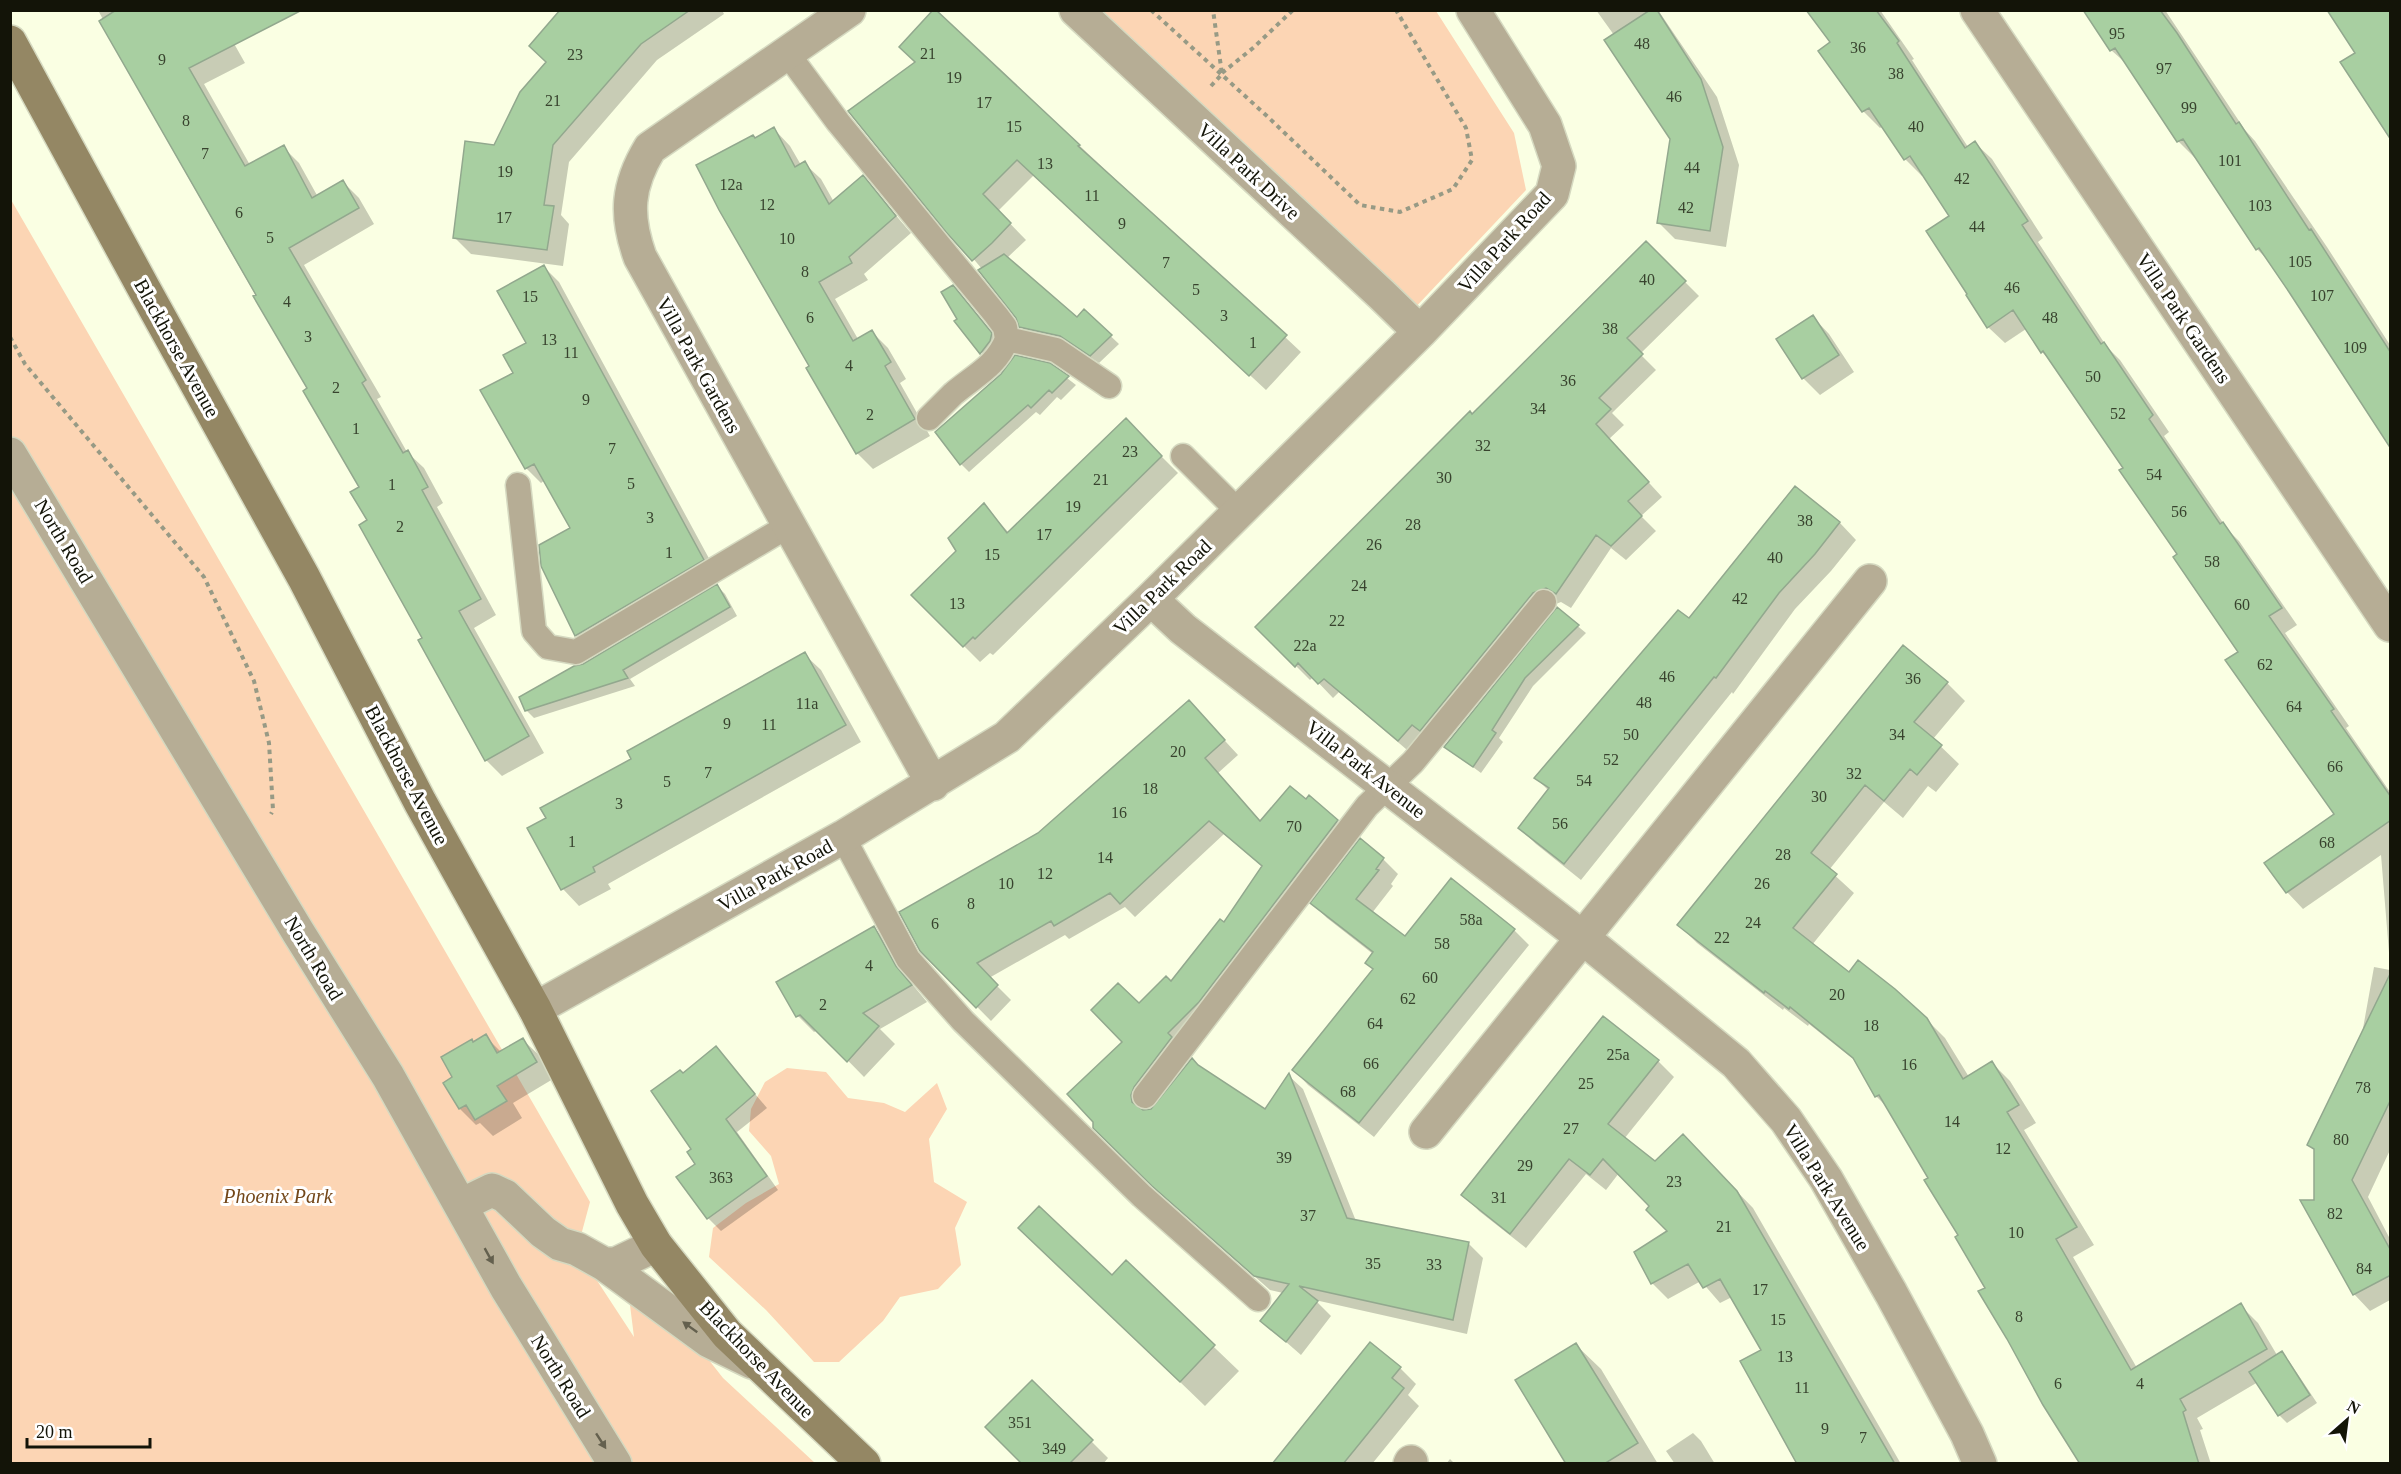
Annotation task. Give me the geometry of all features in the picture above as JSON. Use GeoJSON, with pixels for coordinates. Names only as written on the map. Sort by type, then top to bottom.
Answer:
{"type":"FeatureCollection","features":[{"type":"Feature","properties":{"kind":"main road","name":"Blackhorse Avenue"},"geometry":{"type":"LineString","coordinates":[[10,42],[304,578],[420,802],[534,1009],[627,1195],[656,1245],[727,1334],[864,1464]]}},
{"type":"Feature","properties":{"kind":"street","name":"Villa Park Drive"},"geometry":{"type":"LineString","coordinates":[[1076,10],[1420,332]]}},
{"type":"Feature","properties":{"kind":"street","name":"Villa Park Road"},"geometry":{"type":"LineString","coordinates":[[534,1009],[843,837],[933,784],[1007,736],[1151,599],[1420,332],[1552,194],[1559,166],[1545,125],[1473,10]]}},
{"type":"Feature","properties":{"kind":"street","name":"Villa Park Gardens"},"geometry":{"type":"LineString","coordinates":[[1977,10],[2391,626]]}},
{"type":"Feature","properties":{"kind":"street","name":"Villa Park Gardens"},"geometry":{"type":"LineString","coordinates":[[829,16],[787,53],[650,148],[638,169],[630,214],[632,234],[640,257],[933,784]]}},
{"type":"Feature","properties":{"kind":"street","name":"North Road"},"geometry":{"type":"LineString","coordinates":[[10,454],[388,1076],[506,1287],[615,1464]]}},
{"type":"Feature","properties":{"kind":"street"},"geometry":{"type":"LineString","coordinates":[[1426,1132],[1870,581]]}},
{"type":"Feature","properties":{"kind":"street","name":"Villa Park Avenue"},"geometry":{"type":"LineString","coordinates":[[1151,599],[1183,629],[1583,938],[1736,1063],[1786,1120],[1826,1179],[1891,1293],[1967,1434],[1980,1464]]}},
{"type":"Feature","properties":{"kind":"street"},"geometry":{"type":"LineString","coordinates":[[461,1205],[492,1190],[505,1196],[543,1232],[560,1244],[604,1264],[709,1341],[759,1366]]}},
{"type":"Feature","properties":{"kind":"street"},"geometry":{"type":"LineString","coordinates":[[604,1264],[616,1264],[656,1245]]}},
{"type":"Feature","properties":{"kind":"lane"},"geometry":{"type":"LineString","coordinates":[[787,53],[838,122],[1005,327],[1007,339],[1002,351],[992,364],[954,393],[929,418]]}},
{"type":"Feature","properties":{"kind":"lane"},"geometry":{"type":"LineString","coordinates":[[1007,339],[1056,350],[1109,386]]}},
{"type":"Feature","properties":{"kind":"lane"},"geometry":{"type":"LineString","coordinates":[[1183,456],[1239,512]]}},
{"type":"Feature","properties":{"kind":"lane"},"geometry":{"type":"LineString","coordinates":[[518,485],[534,631],[548,647],[576,652],[788,526]]}},
{"type":"Feature","properties":{"kind":"lane"},"geometry":{"type":"LineString","coordinates":[[1145,1096],[1367,806],[1413,762],[1544,602]]}},
{"type":"Feature","properties":{"kind":"lane"},"geometry":{"type":"LineString","coordinates":[[843,837],[908,959],[963,1021],[1142,1196],[1258,1299]]}},
{"type":"Feature","properties":{"kind":"path"},"geometry":{"type":"LineString","coordinates":[[1151,10],[1360,205],[1400,212],[1453,189],[1472,160],[1466,128],[1395,10]]}},
{"type":"Feature","properties":{"kind":"path"},"geometry":{"type":"LineString","coordinates":[[1213,10],[1222,74]]}},
{"type":"Feature","properties":{"kind":"path"},"geometry":{"type":"LineString","coordinates":[[1188,114],[1222,74],[1293,10]]}},
{"type":"Feature","properties":{"kind":"path"},"geometry":{"type":"LineString","coordinates":[[10,337],[25,364],[204,577],[254,681],[269,743],[273,810],[251,852]]}},
{"type":"Feature","properties":{"kind":"green space"},"geometry":{"type":"Polygon","coordinates":[[[1101,11],[1436,11],[1514,133],[1526,190],[1412,311],[1101,11]]]}},
{"type":"Feature","properties":{"kind":"green space","name":"Phoenix Park"},"geometry":{"type":"Polygon","coordinates":[[[10,198],[590,1202],[577,1250],[634,1337],[630,1305],[672,1313],[723,1378],[815,1463],[11,1463],[10,198]]]}},
{"type":"Feature","properties":{"kind":"green space"},"geometry":{"type":"Polygon","coordinates":[[[787,1068],[826,1072],[848,1098],[884,1103],[905,1112],[937,1083],[947,1109],[929,1139],[934,1182],[967,1202],[955,1228],[961,1265],[938,1289],[900,1297],[883,1321],[839,1362],[814,1362],[766,1310],[709,1257],[713,1228],[746,1203],[779,1184],[771,1156],[749,1131],[751,1109],[765,1082],[787,1068]]]}},
{"type":"Feature","properties":{"kind":"building"},"geometry":{"type":"Polygon","coordinates":[[[116,10],[302,10],[189,68],[245,166],[284,145],[312,198],[343,180],[359,208],[289,248],[366,380],[362,383],[403,453],[408,450],[428,487],[422,490],[481,599],[459,611],[529,736],[485,761],[418,640],[422,638],[359,525],[367,520],[350,492],[359,487],[303,391],[307,388],[253,296],[256,295],[99,21],[116,10]]]}},
{"type":"Feature","properties":{"kind":"building"},"geometry":{"type":"Polygon","coordinates":[[[560,10],[690,10],[641,44],[553,145],[544,205],[554,206],[547,250],[453,238],[465,141],[494,145],[520,92],[546,62],[529,46],[560,10]]]}},
{"type":"Feature","properties":{"kind":"building"},"geometry":{"type":"Polygon","coordinates":[[[933,10],[936,10],[1080,145],[1078,146],[1287,335],[1249,376],[1017,160],[983,194],[1011,223],[992,243],[972,261],[946,232],[848,111],[915,62],[899,47],[933,10]]]}},
{"type":"Feature","properties":{"kind":"building"},"geometry":{"type":"Polygon","coordinates":[[[1650,10],[1657,10],[1701,79],[1723,147],[1710,231],[1657,223],[1670,139],[1604,40],[1650,10]]]}},
{"type":"Feature","properties":{"kind":"building"},"geometry":{"type":"Polygon","coordinates":[[[1806,10],[1876,10],[1899,41],[1897,43],[1965,148],[1975,141],[2028,221],[2022,225],[2101,344],[2104,342],[2153,415],[2149,419],[2220,524],[2223,522],[2282,608],[2269,616],[2334,709],[2331,711],[2391,797],[2391,820],[2286,893],[2264,863],[2334,814],[2225,660],[2238,652],[2173,557],[2177,554],[2119,470],[2123,468],[2043,351],[2041,353],[2013,310],[1987,328],[1926,231],[1949,216],[1910,156],[1904,160],[1869,108],[1862,112],[1818,51],[1830,42],[1806,10]]]}},
{"type":"Feature","properties":{"kind":"building"},"geometry":{"type":"Polygon","coordinates":[[[2083,10],[2160,10],[2177,33],[2236,124],[2239,122],[2309,230],[2311,229],[2391,353],[2391,449],[2289,292],[2259,248],[2256,250],[2183,139],[2177,142],[2115,48],[2110,51],[2083,10]]]}},
{"type":"Feature","properties":{"kind":"building"},"geometry":{"type":"Polygon","coordinates":[[[2327,10],[2391,10],[2391,140],[2340,62],[2355,53],[2327,10]]]}},
{"type":"Feature","properties":{"kind":"building"},"geometry":{"type":"Polygon","coordinates":[[[774,127],[795,167],[805,161],[829,204],[863,175],[896,216],[849,257],[852,263],[819,282],[853,341],[872,330],[891,362],[885,366],[915,419],[856,454],[806,368],[809,366],[719,210],[696,165],[753,135],[755,138],[774,127]]]}},
{"type":"Feature","properties":{"kind":"building"},"geometry":{"type":"Polygon","coordinates":[[[1646,241],[1686,281],[1627,338],[1643,354],[1599,398],[1611,409],[1596,424],[1649,482],[1628,501],[1642,516],[1611,546],[1596,535],[1556,594],[1546,588],[1533,593],[1420,731],[1412,725],[1398,741],[1324,679],[1318,684],[1298,663],[1295,667],[1255,627],[1470,411],[1472,414],[1646,241]]]}},
{"type":"Feature","properties":{"kind":"building"},"geometry":{"type":"Polygon","coordinates":[[[1004,254],[1077,317],[1084,309],[1112,335],[1090,356],[1060,336],[1019,327],[1016,318],[978,270],[1004,254]]]}},
{"type":"Feature","properties":{"kind":"building"},"geometry":{"type":"Polygon","coordinates":[[[544,265],[704,560],[575,636],[541,566],[539,545],[570,528],[534,464],[525,469],[480,390],[513,373],[503,355],[526,343],[497,291],[544,265]]]}},
{"type":"Feature","properties":{"kind":"building"},"geometry":{"type":"Polygon","coordinates":[[[953,285],[992,333],[990,341],[980,354],[954,321],[957,319],[941,292],[953,285]]]}},
{"type":"Feature","properties":{"kind":"building"},"geometry":{"type":"Polygon","coordinates":[[[1813,315],[1839,355],[1802,379],[1776,339],[1813,315]]]}},
{"type":"Feature","properties":{"kind":"building"},"geometry":{"type":"Polygon","coordinates":[[[1015,355],[1050,363],[1069,376],[1052,393],[1049,390],[1031,408],[1028,405],[960,465],[935,432],[1001,374],[1015,355]]]}},
{"type":"Feature","properties":{"kind":"building"},"geometry":{"type":"Polygon","coordinates":[[[1126,418],[1162,456],[975,639],[973,637],[963,647],[911,595],[956,551],[948,538],[984,503],[1007,533],[1126,418]]]}},
{"type":"Feature","properties":{"kind":"building"},"geometry":{"type":"Polygon","coordinates":[[[1795,486],[1840,522],[1815,554],[1779,593],[1716,678],[1714,677],[1564,864],[1518,828],[1549,788],[1534,778],[1678,610],[1689,618],[1795,486]]]}},
{"type":"Feature","properties":{"kind":"building"},"geometry":{"type":"Polygon","coordinates":[[[717,584],[730,607],[623,670],[628,678],[525,711],[519,697],[574,666],[583,664],[717,584]]]}},
{"type":"Feature","properties":{"kind":"building"},"geometry":{"type":"Polygon","coordinates":[[[1557,607],[1579,625],[1525,678],[1492,730],[1496,733],[1473,767],[1444,747],[1557,607]]]}},
{"type":"Feature","properties":{"kind":"building"},"geometry":{"type":"Polygon","coordinates":[[[1903,645],[1948,682],[1914,722],[1942,745],[1917,775],[1910,769],[1884,801],[1865,785],[1811,853],[1837,874],[1793,928],[1849,972],[1858,960],[1895,989],[1927,1018],[1963,1079],[1992,1061],[2019,1105],[2007,1112],[2077,1227],[2056,1239],[2131,1370],[2241,1303],[2267,1349],[2180,1399],[2186,1410],[2183,1412],[2199,1464],[2080,1464],[2043,1405],[1978,1291],[1985,1288],[1955,1237],[1958,1235],[1924,1180],[1928,1178],[1879,1095],[1875,1097],[1853,1058],[1790,1007],[1789,1009],[1765,991],[1764,993],[1677,925],[1903,645]]]}},
{"type":"Feature","properties":{"kind":"building"},"geometry":{"type":"Polygon","coordinates":[[[805,652],[846,725],[593,867],[595,872],[561,890],[527,828],[546,818],[540,808],[631,759],[627,751],[805,652]]]}},
{"type":"Feature","properties":{"kind":"building"},"geometry":{"type":"Polygon","coordinates":[[[1189,700],[1225,740],[1205,758],[1260,821],[1290,786],[1306,799],[1309,795],[1338,820],[1199,1002],[1168,1033],[1172,1037],[1134,1087],[1131,1095],[1132,1102],[1143,1110],[1151,1109],[1192,1058],[1198,1065],[1265,1109],[1289,1073],[1347,1218],[1469,1242],[1453,1320],[1299,1286],[1318,1301],[1286,1342],[1260,1321],[1289,1284],[1254,1276],[1152,1186],[1093,1128],[1093,1122],[1067,1094],[1122,1042],[1091,1010],[1118,983],[1139,1003],[1166,976],[1171,981],[1220,919],[1224,922],[1262,866],[1209,821],[1120,904],[1110,893],[1054,926],[1051,921],[977,963],[998,985],[976,1008],[920,951],[899,912],[1038,833],[1189,700]]]}},
{"type":"Feature","properties":{"kind":"building"},"geometry":{"type":"Polygon","coordinates":[[[1360,838],[1384,858],[1376,869],[1379,870],[1356,899],[1405,936],[1451,878],[1515,929],[1359,1123],[1292,1070],[1373,969],[1365,963],[1373,952],[1310,903],[1360,838]]]}},
{"type":"Feature","properties":{"kind":"building"},"geometry":{"type":"Polygon","coordinates":[[[874,926],[896,966],[912,985],[863,1013],[879,1026],[847,1062],[800,1015],[796,1017],[776,982],[874,926]]]}},
{"type":"Feature","properties":{"kind":"building"},"geometry":{"type":"Polygon","coordinates":[[[2391,972],[2391,1099],[2352,1180],[2391,1251],[2391,1275],[2353,1295],[2300,1200],[2314,1200],[2314,1149],[2307,1145],[2391,972]]]}},
{"type":"Feature","properties":{"kind":"building"},"geometry":{"type":"Polygon","coordinates":[[[1603,1016],[1659,1060],[1608,1124],[1655,1161],[1683,1134],[1737,1191],[1895,1464],[1797,1464],[1740,1361],[1761,1350],[1720,1279],[1703,1288],[1688,1264],[1651,1284],[1634,1252],[1667,1231],[1646,1210],[1649,1206],[1603,1159],[1590,1175],[1569,1159],[1510,1234],[1461,1195],[1603,1016]]]}},
{"type":"Feature","properties":{"kind":"building"},"geometry":{"type":"Polygon","coordinates":[[[486,1034],[497,1053],[523,1038],[537,1062],[497,1086],[507,1101],[475,1120],[466,1105],[459,1109],[443,1083],[452,1077],[441,1057],[472,1039],[473,1042],[486,1034]]]}},
{"type":"Feature","properties":{"kind":"building"},"geometry":{"type":"Polygon","coordinates":[[[716,1046],[755,1094],[726,1119],[767,1176],[707,1219],[676,1177],[695,1164],[687,1152],[691,1149],[651,1091],[680,1070],[683,1073],[716,1046]]]}},
{"type":"Feature","properties":{"kind":"building"},"geometry":{"type":"Polygon","coordinates":[[[1039,1206],[1112,1275],[1126,1260],[1215,1345],[1180,1382],[1018,1228],[1039,1206]]]}},
{"type":"Feature","properties":{"kind":"building"},"geometry":{"type":"Polygon","coordinates":[[[1370,1342],[1401,1367],[1392,1378],[1404,1388],[1382,1416],[1343,1464],[1272,1464],[1370,1342]]]}},
{"type":"Feature","properties":{"kind":"building"},"geometry":{"type":"Polygon","coordinates":[[[1576,1343],[1638,1443],[1604,1464],[1566,1464],[1515,1380],[1576,1343]]]}},
{"type":"Feature","properties":{"kind":"building"},"geometry":{"type":"Polygon","coordinates":[[[2282,1351],[2310,1395],[2278,1416],[2249,1372],[2282,1351]]]}},
{"type":"Feature","properties":{"kind":"building"},"geometry":{"type":"Polygon","coordinates":[[[1032,1380],[1093,1440],[1069,1464],[1022,1464],[985,1427],[1032,1380]]]}}]}
